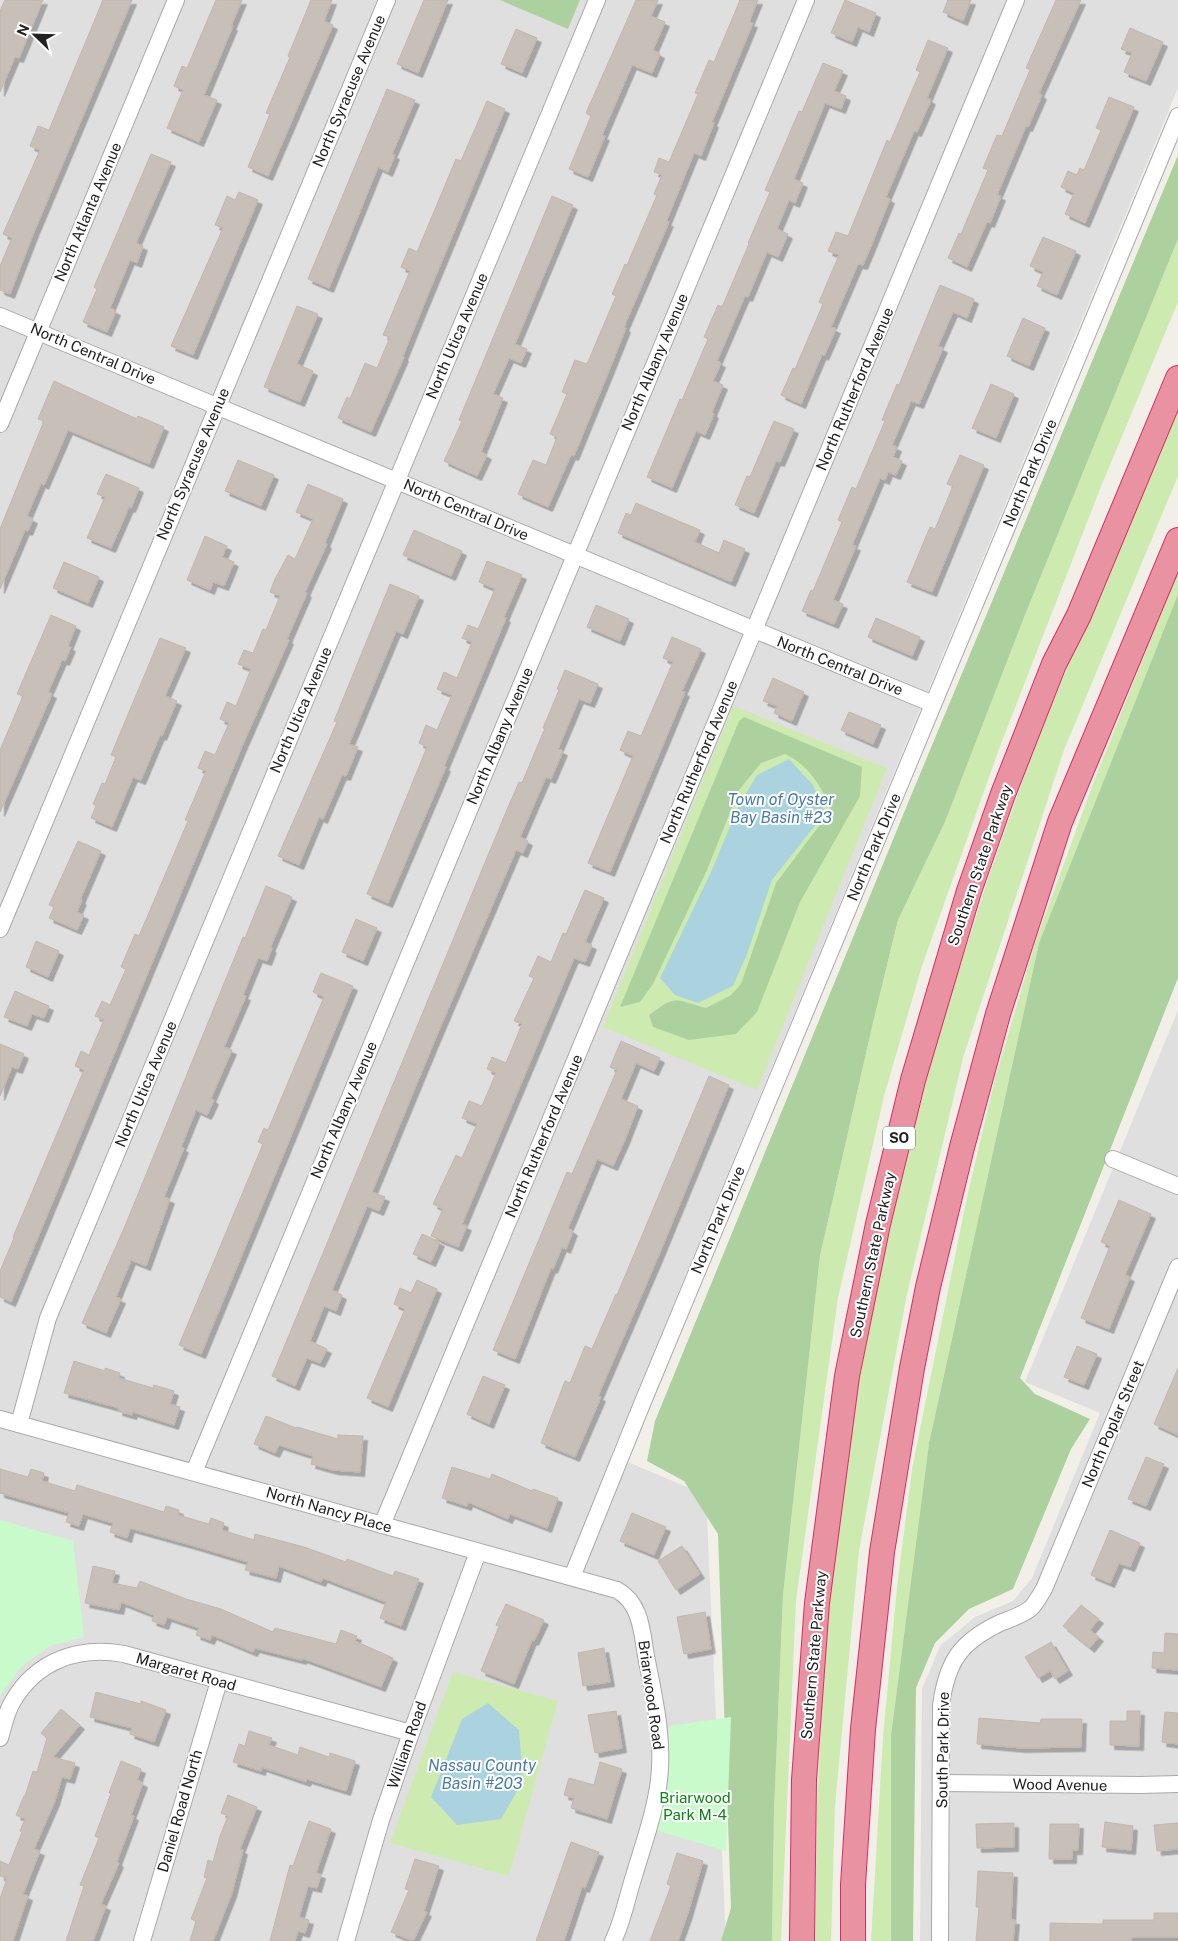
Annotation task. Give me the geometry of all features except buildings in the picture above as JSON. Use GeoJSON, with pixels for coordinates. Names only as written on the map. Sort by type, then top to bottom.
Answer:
{"type":"FeatureCollection","features":[{"type":"Feature","properties":{"kind":"highway","name":"Southern State Parkway"},"geometry":{"type":"LineString","coordinates":[[802,1941],[804,1780],[817,1603],[847,1376],[878,1224],[913,1080],[969,891],[1000,803],[1054,664],[1079,615],[1178,378]]}},
{"type":"Feature","properties":{"kind":"highway"},"geometry":{"type":"LineString","coordinates":[[853,1941],[853,1885],[863,1729],[882,1552],[912,1368],[928,1287],[962,1147],[998,1014],[1060,822],[1178,540]]}},
{"type":"Feature","properties":{"kind":"street","name":"North Atlanta Avenue"},"geometry":{"type":"LineString","coordinates":[[0,424],[176,0]]}},
{"type":"Feature","properties":{"kind":"street","name":"North Syracuse Avenue"},"geometry":{"type":"LineString","coordinates":[[0,930],[388,0]]}},
{"type":"Feature","properties":{"kind":"street","name":"North Utica Avenue"},"geometry":{"type":"LineString","coordinates":[[19,1424],[48,1318],[597,0]]}},
{"type":"Feature","properties":{"kind":"street","name":"North Albany Avenue"},"geometry":{"type":"LineString","coordinates":[[194,1472],[806,0]]}},
{"type":"Feature","properties":{"kind":"street","name":"North Rutherford Avenue"},"geometry":{"type":"LineString","coordinates":[[382,1525],[1016,0]]}},
{"type":"Feature","properties":{"kind":"street","name":"North Park Drive"},"geometry":{"type":"LineString","coordinates":[[572,1577],[642,1404],[1178,116]]}},
{"type":"Feature","properties":{"kind":"street","name":"North Central Drive"},"geometry":{"type":"LineString","coordinates":[[0,316],[933,704]]}},
{"type":"Feature","properties":{"kind":"street"},"geometry":{"type":"LineString","coordinates":[[1113,1159],[1178,1186]]}},
{"type":"Feature","properties":{"kind":"street","name":"North Poplar Street"},"geometry":{"type":"LineString","coordinates":[[1048,1580],[1178,1267]]}},
{"type":"Feature","properties":{"kind":"street","name":"North Nancy Place"},"geometry":{"type":"LineString","coordinates":[[0,1419],[617,1590],[625,1594],[635,1607],[640,1623]]}},
{"type":"Feature","properties":{"kind":"street","name":"William Road"},"geometry":{"type":"LineString","coordinates":[[346,1941],[381,1820],[478,1552]]}},
{"type":"Feature","properties":{"kind":"street","name":"South Park Drive"},"geometry":{"type":"LineString","coordinates":[[940,1941],[941,1705],[944,1683],[952,1663],[960,1650],[970,1640],[1033,1606],[1048,1580]]}},
{"type":"Feature","properties":{"kind":"street","name":"Briarwood Road"},"geometry":{"type":"LineString","coordinates":[[612,1941],[648,1827],[659,1781],[661,1748],[659,1725],[640,1623]]}},
{"type":"Feature","properties":{"kind":"street","name":"Margaret Road"},"geometry":{"type":"LineString","coordinates":[[0,1738],[13,1702],[26,1683],[44,1668],[70,1656],[86,1652],[105,1651],[124,1654],[411,1733]]}},
{"type":"Feature","properties":{"kind":"street","name":"Daniel Road North"},"geometry":{"type":"LineString","coordinates":[[142,1941],[218,1681]]}},
{"type":"Feature","properties":{"kind":"street","name":"Wood Avenue"},"geometry":{"type":"LineString","coordinates":[[942,1783],[1140,1786],[1178,1784]]}},
{"type":"Feature","properties":{"kind":"shaded area"},"geometry":{"type":"Polygon","coordinates":[[[0,0],[1178,0],[1178,88],[611,1455],[706,1495],[726,1941],[0,1941],[0,0]]]}},
{"type":"Feature","properties":{"kind":"shaded area"},"geometry":{"type":"Polygon","coordinates":[[[1178,1010],[1178,1941],[920,1941],[922,1689],[940,1646],[975,1617],[1013,1601],[1032,1578],[1100,1413],[1025,1382],[1178,1010]]]}},
{"type":"Feature","properties":{"kind":"green space"},"geometry":{"type":"Polygon","coordinates":[[[500,0],[580,0],[568,29],[500,0]]]}},
{"type":"Feature","properties":{"kind":"green space"},"geometry":{"type":"Polygon","coordinates":[[[1178,155],[1178,239],[1025,615],[945,822],[898,920],[820,1256],[783,1595],[774,1812],[772,1941],[721,1941],[731,1908],[718,1534],[684,1481],[647,1461],[655,1421],[910,798],[1178,155]]]}},
{"type":"Feature","properties":{"kind":"green space"},"geometry":{"type":"Polygon","coordinates":[[[1178,239],[1178,302],[1100,489],[999,749],[922,966],[884,1096],[838,1298],[796,1601],[781,1941],[772,1941],[774,1812],[783,1595],[820,1256],[872,1027],[898,920],[945,822],[1025,615],[1178,239]]]}},
{"type":"Feature","properties":{"kind":"green space"},"geometry":{"type":"Polygon","coordinates":[[[1178,401],[1178,476],[1064,750],[963,1058],[907,1294],[859,1551],[835,1806],[831,1941],[815,1941],[817,1804],[824,1668],[835,1544],[853,1415],[877,1282],[902,1165],[935,1046],[987,882],[1038,737],[1178,401]]]}},
{"type":"Feature","properties":{"kind":"green space"},"geometry":{"type":"Polygon","coordinates":[[[1178,572],[1178,594],[1039,943],[929,1443],[891,1735],[891,1941],[871,1941],[883,1737],[897,1587],[912,1469],[967,1197],[995,1079],[1036,940],[1094,781],[1178,572]]]}},
{"type":"Feature","properties":{"kind":"green space"},"geometry":{"type":"Polygon","coordinates":[[[1178,594],[1178,978],[1020,1378],[1035,1394],[1090,1419],[1071,1449],[1013,1589],[969,1609],[935,1643],[916,1688],[913,1941],[891,1941],[891,1735],[929,1443],[1039,943],[1178,594]]]}},
{"type":"Feature","properties":{"kind":"green space"},"geometry":{"type":"Polygon","coordinates":[[[733,706],[887,768],[757,1090],[603,1027],[733,706]]]}},
{"type":"Feature","properties":{"kind":"green space"},"geometry":{"type":"Polygon","coordinates":[[[744,717],[862,767],[860,796],[800,902],[757,1012],[736,1034],[689,1040],[653,1027],[649,1015],[671,1001],[681,1001],[706,1008],[731,995],[741,984],[776,883],[831,810],[819,785],[801,764],[785,754],[761,763],[739,790],[707,870],[653,984],[640,1002],[620,1007],[739,721],[744,717]]]}},
{"type":"Feature","properties":{"kind":"green space"},"geometry":{"type":"Polygon","coordinates":[[[0,1520],[73,1541],[84,1637],[50,1646],[21,1667],[0,1696],[0,1520]]]}},
{"type":"Feature","properties":{"kind":"green space"},"geometry":{"type":"Polygon","coordinates":[[[453,1672],[558,1701],[509,1876],[390,1843],[453,1672]]]}},
{"type":"Feature","properties":{"kind":"green space","name":"Briarwood Park M-4"},"geometry":{"type":"Polygon","coordinates":[[[731,1717],[726,1851],[655,1830],[667,1789],[669,1726],[731,1717]]]}},
{"type":"Feature","properties":{"kind":"water","name":"Town of Oyster Bay Basin #23"},"geometry":{"type":"Polygon","coordinates":[[[789,759],[813,785],[825,813],[772,880],[747,954],[733,986],[698,1003],[675,995],[660,978],[711,872],[738,807],[757,775],[789,759]]]}},
{"type":"Feature","properties":{"kind":"water","name":"Nassau County Basin #203"},"geometry":{"type":"Polygon","coordinates":[[[488,1703],[519,1730],[523,1781],[501,1819],[457,1825],[431,1797],[462,1719],[488,1703]]]}}]}
